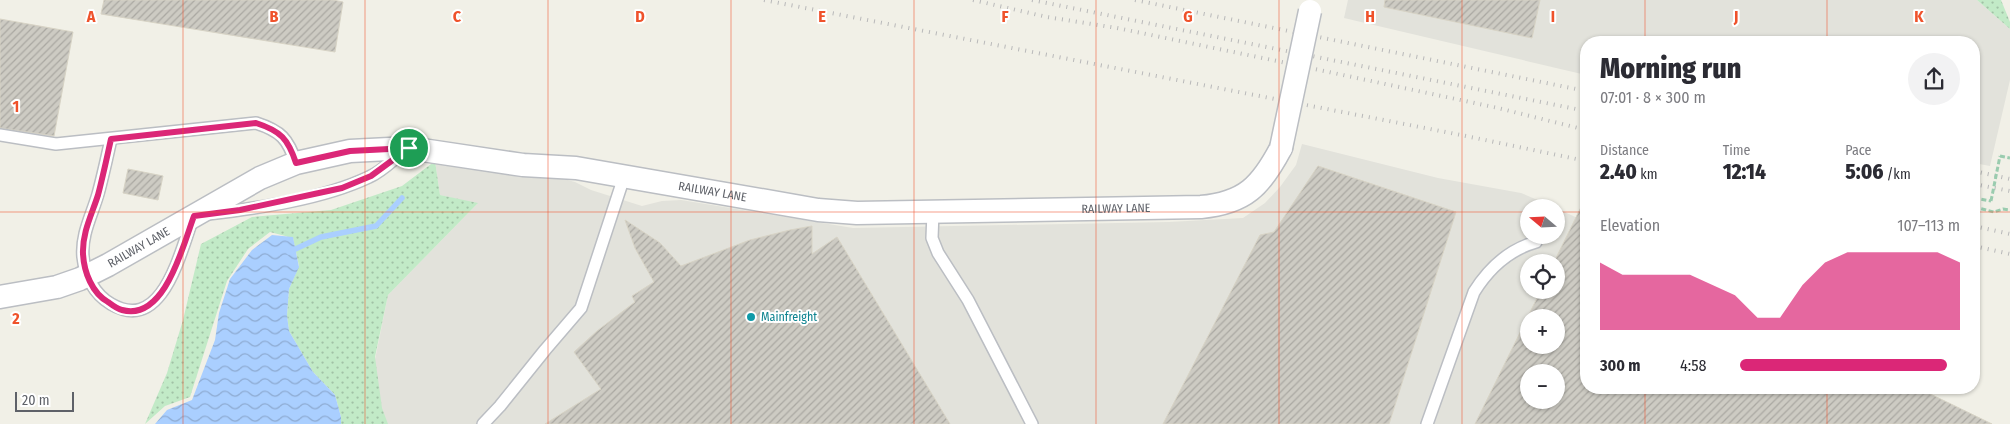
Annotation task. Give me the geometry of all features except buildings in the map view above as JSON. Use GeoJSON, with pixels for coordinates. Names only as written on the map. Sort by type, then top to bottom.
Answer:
{"type":"FeatureCollection","features":[{"type":"Feature","properties":{"kind":"street","name":"RAILWAY LANE"},"geometry":{"type":"LineString","coordinates":[[0,297],[57,287],[86,276],[260,178],[296,163],[350,151],[409,148],[523,165],[576,168],[837,212],[1200,207],[1223,204],[1240,198],[1256,186],[1268,171],[1281,148],[1312,6]]}},
{"type":"Feature","properties":{"kind":"lane"},"geometry":{"type":"LineString","coordinates":[[0,135],[56,144],[256,123],[273,128],[282,135],[291,148],[296,163]]}},
{"type":"Feature","properties":{"kind":"lane"},"geometry":{"type":"LineString","coordinates":[[111,139],[98,195],[86,229],[83,248],[86,276],[104,300],[122,310],[139,310],[157,299],[171,278],[194,216],[240,210],[342,188],[371,176],[409,148]]}},
{"type":"Feature","properties":{"kind":"lane"},"geometry":{"type":"LineString","coordinates":[[483,424],[582,308],[624,177]]}},
{"type":"Feature","properties":{"kind":"lane"},"geometry":{"type":"LineString","coordinates":[[933,212],[932,238],[938,254],[968,300],[1032,424]]}},
{"type":"Feature","properties":{"kind":"lane"},"geometry":{"type":"LineString","coordinates":[[1427,424],[1474,292],[1485,275],[1506,254],[1531,244]]}},
{"type":"Feature","properties":{"kind":"path"},"geometry":{"type":"LineString","coordinates":[[1980,199],[1990,201],[2000,156],[2010,158]]}},
{"type":"Feature","properties":{"kind":"path"},"geometry":{"type":"LineString","coordinates":[[1980,208],[1994,212],[2003,209],[2010,210]]}},
{"type":"Feature","properties":{"kind":"shaded area"},"geometry":{"type":"Polygon","coordinates":[[[1348,0],[1977,0],[2010,29],[2010,80],[1990,166],[1980,164],[1980,36],[1580,36],[1580,74],[1344,18],[1348,0]]]}},
{"type":"Feature","properties":{"kind":"shaded area"},"geometry":{"type":"Polygon","coordinates":[[[1302,144],[1438,178],[1521,193],[1535,199],[1520,199],[1520,244],[1565,244],[1565,212],[1580,219],[1580,394],[1927,394],[1984,424],[362,424],[388,295],[477,204],[440,195],[435,161],[544,174],[575,182],[591,190],[642,206],[662,201],[681,200],[853,228],[1169,222],[1243,218],[1265,203],[1280,187],[1296,165],[1302,144]]]}},
{"type":"Feature","properties":{"kind":"green space"},"geometry":{"type":"Polygon","coordinates":[[[1977,0],[2001,0],[2010,22],[2010,29],[1977,0]]]}},
{"type":"Feature","properties":{"kind":"green space"},"geometry":{"type":"Polygon","coordinates":[[[435,161],[440,195],[478,203],[388,295],[375,357],[382,408],[388,424],[341,424],[335,395],[313,372],[289,331],[287,315],[289,289],[299,266],[293,238],[270,232],[248,249],[227,281],[190,397],[165,406],[145,424],[167,373],[183,320],[201,244],[252,217],[331,210],[402,186],[435,161]]]}},
{"type":"Feature","properties":{"kind":"water"},"geometry":{"type":"Polygon","coordinates":[[[272,235],[293,237],[299,267],[289,289],[287,315],[289,331],[313,372],[335,395],[341,424],[155,424],[167,410],[192,400],[215,340],[219,313],[230,279],[252,250],[272,235]]]}},
{"type":"Feature","properties":{"kind":"waterway"},"geometry":{"type":"LineString","coordinates":[[289,252],[321,237],[376,226],[402,198]]}},
{"type":"Feature","properties":{"kind":"railway"},"geometry":{"type":"LineString","coordinates":[[764,0],[1580,160]]}},
{"type":"Feature","properties":{"kind":"railway"},"geometry":{"type":"LineString","coordinates":[[973,0],[1047,17],[1117,28],[1277,61],[1498,108],[1580,128]]}},
{"type":"Feature","properties":{"kind":"railway"},"geometry":{"type":"LineString","coordinates":[[1032,0],[1580,110]]}},
{"type":"Feature","properties":{"kind":"railway"},"geometry":{"type":"LineString","coordinates":[[1135,0],[1580,90]]}},
{"type":"Feature","properties":{"kind":"railway"},"geometry":{"type":"LineString","coordinates":[[1980,172],[2010,179]]}},
{"type":"Feature","properties":{"kind":"railway"},"geometry":{"type":"LineString","coordinates":[[1980,185],[2010,191]]}},
{"type":"Feature","properties":{"kind":"railway"},"geometry":{"type":"LineString","coordinates":[[1980,227],[2010,234]]}},
{"type":"Feature","properties":{"kind":"railway"},"geometry":{"type":"LineString","coordinates":[[1980,247],[2010,254]]}},
{"type":"Feature","properties":{"kind":"place","name":"Mainfreight"},"geometry":{"type":"Point","coordinates":[751,317]}},
{"type":"Feature","properties":{"kind":"route"},"geometry":{"type":"LineString","coordinates":[[256,123],[273,128],[282,135],[291,148],[296,163],[324,155],[350,151],[378,148],[409,148],[371,176],[342,188],[240,210],[194,216],[171,278],[157,299],[139,310],[122,310],[104,300],[86,276],[83,248],[86,229],[98,195],[111,139],[256,123]]}}]}
